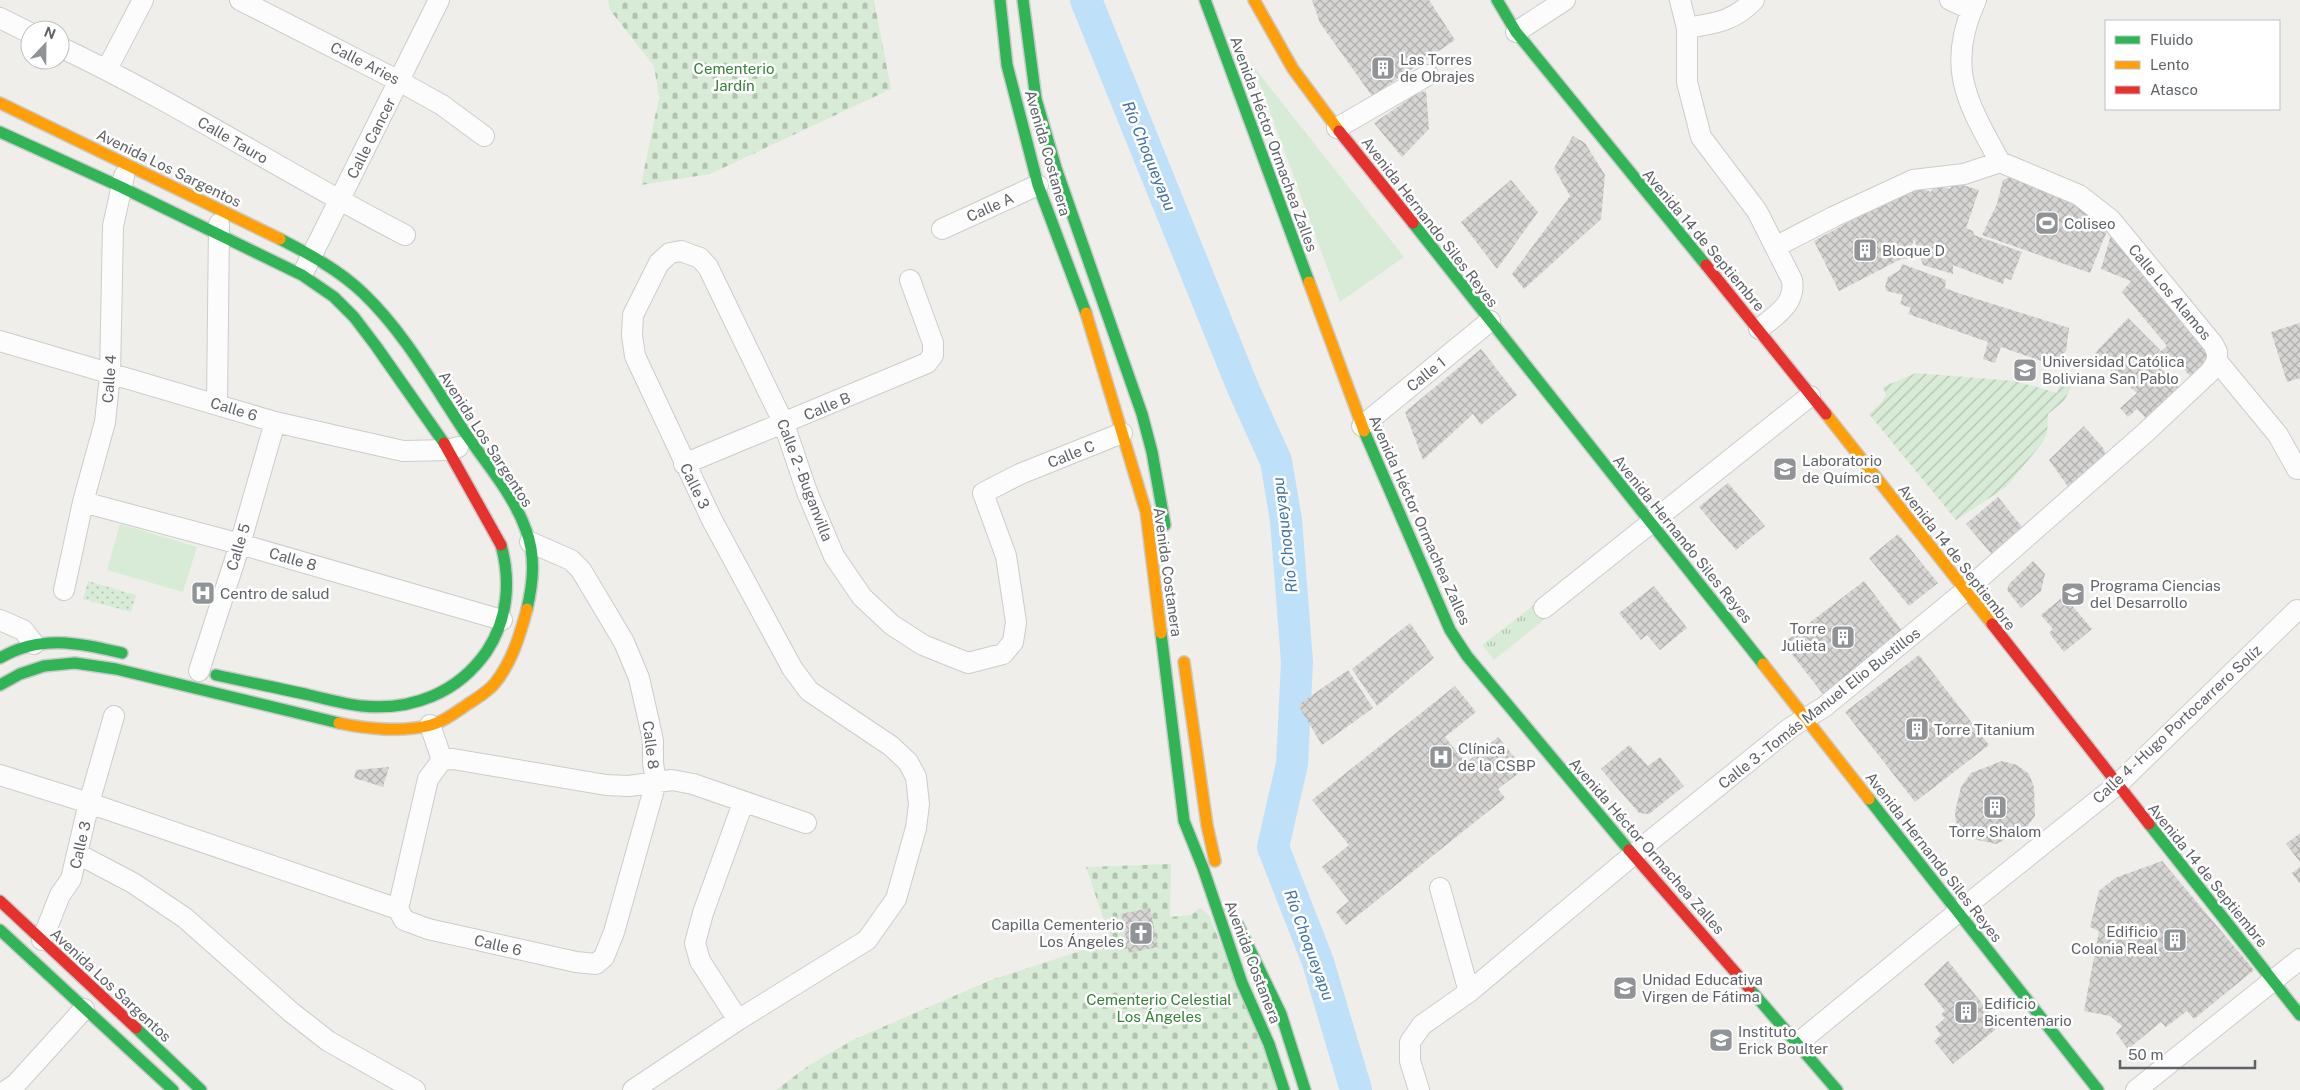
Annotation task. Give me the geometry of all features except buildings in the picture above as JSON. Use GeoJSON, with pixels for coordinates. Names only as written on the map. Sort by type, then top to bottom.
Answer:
{"type":"FeatureCollection","features":[{"type":"Feature","properties":{"kind":"main road","name":"Avenida Costanera"},"geometry":{"type":"LineString","coordinates":[[1000,0],[1007,65],[1038,185],[1083,302],[1146,512],[1184,821],[1203,868],[1231,955],[1269,1044],[1284,1090]]}},
{"type":"Feature","properties":{"kind":"main road","name":"Avenida Costanera"},"geometry":{"type":"LineString","coordinates":[[1023,0],[1036,99],[1056,168],[1142,414],[1152,452],[1166,534]]}},
{"type":"Feature","properties":{"kind":"main road","name":"Avenida Héctor Ormachea Zalles"},"geometry":{"type":"LineString","coordinates":[[1205,0],[1362,426],[1450,630],[1467,656],[1594,809],[1837,1090]]}},
{"type":"Feature","properties":{"kind":"main road","name":"Avenida Hernando Siles Reyes"},"geometry":{"type":"LineString","coordinates":[[1254,0],[1293,69],[1337,128],[1651,522],[2098,1090]]}},
{"type":"Feature","properties":{"kind":"main road","name":"Avenida 14 de Septiembre"},"geometry":{"type":"LineString","coordinates":[[1497,0],[1516,32],[1759,329],[2300,1015]]}},
{"type":"Feature","properties":{"kind":"main road","name":"Avenida Los Sargentos"},"geometry":{"type":"LineString","coordinates":[[0,103],[220,209],[313,257],[349,282],[374,304],[398,334],[472,441],[522,520],[530,542],[532,578],[526,618],[513,654],[492,686],[464,707],[430,726],[394,729],[356,727],[116,669],[75,663],[44,666],[20,674],[0,685]]}},
{"type":"Feature","properties":{"kind":"main road"},"geometry":{"type":"LineString","coordinates":[[0,132],[121,187],[302,275],[334,297],[354,317],[449,450],[500,539],[507,566],[507,592],[502,620],[491,644],[481,659],[455,685],[434,697],[399,707],[361,706],[195,670]]}},
{"type":"Feature","properties":{"kind":"main road"},"geometry":{"type":"LineString","coordinates":[[0,658],[34,644],[79,644],[125,654],[116,669]]}},
{"type":"Feature","properties":{"kind":"main road","name":"Avenida Costanera"},"geometry":{"type":"LineString","coordinates":[[1183,652],[1207,826],[1217,869]]}},
{"type":"Feature","properties":{"kind":"main road","name":"Avenida Los Sargentos"},"geometry":{"type":"LineString","coordinates":[[0,901],[201,1090]]}},
{"type":"Feature","properties":{"kind":"main road","name":"Avenida Costanera"},"geometry":{"type":"LineString","coordinates":[[1233,915],[1281,1014],[1305,1090]]}},
{"type":"Feature","properties":{"kind":"main road"},"geometry":{"type":"LineString","coordinates":[[0,930],[173,1090]]}},
{"type":"Feature","properties":{"kind":"main road"},"geometry":{"type":"LineString","coordinates":[[27,956],[42,940]]}},
{"type":"Feature","properties":{"kind":"street"},"geometry":{"type":"LineString","coordinates":[[107,69],[143,0]]}},
{"type":"Feature","properties":{"kind":"street","name":"Calle Aries"},"geometry":{"type":"LineString","coordinates":[[240,0],[399,81],[442,105],[484,136]]}},
{"type":"Feature","properties":{"kind":"street","name":"Calle Cancer"},"geometry":{"type":"LineString","coordinates":[[302,275],[313,257],[439,0]]}},
{"type":"Feature","properties":{"kind":"street"},"geometry":{"type":"LineString","coordinates":[[1516,32],[1565,0]]}},
{"type":"Feature","properties":{"kind":"street"},"geometry":{"type":"LineString","coordinates":[[1680,0],[1687,28],[1687,82],[1701,137],[1757,211],[1792,280],[1794,289],[1784,308],[1759,329]]}},
{"type":"Feature","properties":{"kind":"street"},"geometry":{"type":"LineString","coordinates":[[1687,28],[1724,21],[1743,12],[1754,0]]}},
{"type":"Feature","properties":{"kind":"street"},"geometry":{"type":"LineString","coordinates":[[1775,247],[1833,217],[1913,180],[1964,174],[2000,162],[1971,110],[1961,77],[1961,49],[1974,5],[1950,0]]}},
{"type":"Feature","properties":{"kind":"street"},"geometry":{"type":"LineString","coordinates":[[0,18],[20,28]]}},
{"type":"Feature","properties":{"kind":"street","name":"Calle Tauro"},"geometry":{"type":"LineString","coordinates":[[70,52],[107,69],[339,201],[405,235]]}},
{"type":"Feature","properties":{"kind":"street"},"geometry":{"type":"LineString","coordinates":[[1337,128],[1428,75]]}},
{"type":"Feature","properties":{"kind":"street","name":"Calle Los Alamos"},"geometry":{"type":"LineString","coordinates":[[2000,162],[2079,196],[2111,220],[2213,344],[2217,352],[2217,361],[2278,435],[2297,469]]}},
{"type":"Feature","properties":{"kind":"street","name":"Calle 4"},"geometry":{"type":"LineString","coordinates":[[64,590],[83,502],[105,422],[110,374],[113,226],[127,164]]}},
{"type":"Feature","properties":{"kind":"street","name":"Calle A"},"geometry":{"type":"LineString","coordinates":[[942,229],[1038,185]]}},
{"type":"Feature","properties":{"kind":"street"},"geometry":{"type":"LineString","coordinates":[[217,404],[218,235],[220,209]]}},
{"type":"Feature","properties":{"kind":"street","name":"Calle 2 - Buganvilla"},"geometry":{"type":"LineString","coordinates":[[670,253],[691,253],[700,258],[708,267],[784,424],[807,492],[834,556],[862,597],[892,625],[923,645],[968,663],[989,658]]}},
{"type":"Feature","properties":{"kind":"street","name":"Calle 3"},"geometry":{"type":"LineString","coordinates":[[633,1090],[738,1020],[868,940],[896,899],[906,865],[919,804],[916,777],[908,762],[891,746],[827,705],[809,691],[792,668],[712,520],[684,464],[635,356],[632,335],[633,315],[659,263],[670,253]]}},
{"type":"Feature","properties":{"kind":"street","name":"Calle B"},"geometry":{"type":"LineString","coordinates":[[684,464],[924,366],[930,359],[934,349],[910,280]]}},
{"type":"Feature","properties":{"kind":"street","name":"Calle 1"},"geometry":{"type":"LineString","coordinates":[[1362,426],[1490,321]]}},
{"type":"Feature","properties":{"kind":"street","name":"Calle 6"},"geometry":{"type":"LineString","coordinates":[[0,341],[275,422],[403,451],[449,450],[472,441]]}},
{"type":"Feature","properties":{"kind":"street","name":"Calle 3 - Tomás Manuel Elio Bustillos"},"geometry":{"type":"LineString","coordinates":[[1419,1090],[1410,1061],[1410,1042],[1422,1025],[1469,992],[1634,854],[1806,718],[1824,707],[1965,591],[2144,433],[2210,372],[2217,361]]}},
{"type":"Feature","properties":{"kind":"street"},"geometry":{"type":"LineString","coordinates":[[1544,608],[1810,396]]}},
{"type":"Feature","properties":{"kind":"street","name":"Calle 5"},"geometry":{"type":"LineString","coordinates":[[195,670],[240,544],[275,422]]}},
{"type":"Feature","properties":{"kind":"street","name":"Calle C"},"geometry":{"type":"LineString","coordinates":[[989,658],[1003,654],[1013,642],[1016,622],[1006,556],[983,493],[1020,474],[1122,433]]}},
{"type":"Feature","properties":{"kind":"street","name":"Calle 8"},"geometry":{"type":"LineString","coordinates":[[83,502],[240,544],[502,620]]}},
{"type":"Feature","properties":{"kind":"street","name":"Calle 8"},"geometry":{"type":"LineString","coordinates":[[530,542],[571,560],[581,570],[624,642],[639,678],[654,741],[653,763],[656,782],[622,906],[604,957]]}},
{"type":"Feature","properties":{"kind":"street","name":"Calle 4 - Hugo Portocarrero Solíz"},"geometry":{"type":"LineString","coordinates":[[1798,1043],[2117,785],[2297,610]]}},
{"type":"Feature","properties":{"kind":"street"},"geometry":{"type":"LineString","coordinates":[[0,620],[23,630],[34,644]]}},
{"type":"Feature","properties":{"kind":"street","name":"Calle 3"},"geometry":{"type":"LineString","coordinates":[[42,940],[60,895],[71,879],[89,803],[114,716]]}},
{"type":"Feature","properties":{"kind":"street"},"geometry":{"type":"LineString","coordinates":[[430,726],[442,760]]}},
{"type":"Feature","properties":{"kind":"street"},"geometry":{"type":"LineString","coordinates":[[0,775],[89,803],[398,909],[428,778],[442,760],[453,759],[606,785],[629,786],[672,780],[693,784],[743,803],[806,823]]}},
{"type":"Feature","properties":{"kind":"street"},"geometry":{"type":"LineString","coordinates":[[738,1020],[700,961],[695,943],[703,913],[743,803]]}},
{"type":"Feature","properties":{"kind":"street"},"geometry":{"type":"LineString","coordinates":[[78,854],[133,883],[185,918],[291,1012],[328,1041],[415,1090]]}},
{"type":"Feature","properties":{"kind":"street"},"geometry":{"type":"LineString","coordinates":[[1440,888],[1469,992]]}},
{"type":"Feature","properties":{"kind":"street","name":"Calle 6"},"geometry":{"type":"LineString","coordinates":[[398,909],[404,920],[428,929],[576,962],[596,964],[604,957]]}},
{"type":"Feature","properties":{"kind":"street"},"geometry":{"type":"LineString","coordinates":[[2136,1090],[2300,959]]}},
{"type":"Feature","properties":{"kind":"street"},"geometry":{"type":"LineString","coordinates":[[7,1090],[16,1084],[84,1008]]}},
{"type":"Feature","properties":{"kind":"green space","name":"Cementerio Jardín"},"geometry":{"type":"Polygon","coordinates":[[[608,0],[874,0],[891,89],[710,174],[641,185],[659,97],[654,66],[610,10],[608,0]]]}},
{"type":"Feature","properties":{"kind":"green space"},"geometry":{"type":"Polygon","coordinates":[[[1253,66],[1404,257],[1340,302],[1253,66]]]}},
{"type":"Feature","properties":{"kind":"green space"},"geometry":{"type":"Polygon","coordinates":[[[1916,373],[2015,381],[2057,393],[2060,386],[2059,378],[2075,379],[2064,401],[2048,414],[2047,433],[2043,442],[2006,487],[1956,520],[1869,414],[1882,402],[1886,395],[1883,387],[1916,373]]]}},
{"type":"Feature","properties":{"kind":"green space"},"geometry":{"type":"Polygon","coordinates":[[[120,524],[197,547],[183,592],[107,570],[120,524]]]}},
{"type":"Feature","properties":{"kind":"green space"},"geometry":{"type":"Polygon","coordinates":[[[88,581],[136,595],[131,612],[83,599],[88,581]]]}},
{"type":"Feature","properties":{"kind":"green space"},"geometry":{"type":"Polygon","coordinates":[[[1534,605],[1545,619],[1494,660],[1482,645],[1534,605]]]}},
{"type":"Feature","properties":{"kind":"green space","name":"Cementerio Celestial Los Ángeles"},"geometry":{"type":"Polygon","coordinates":[[[1171,864],[1170,917],[1191,915],[1200,908],[1209,915],[1280,1090],[776,1090],[811,1064],[853,1040],[991,980],[1111,941],[1086,867],[1171,864]]]}},
{"type":"Feature","properties":{"kind":"waterway","name":"Río Choqueyapu"},"geometry":{"type":"LineString","coordinates":[[1086,0],[1243,388],[1276,461],[1286,520],[1297,662],[1292,764],[1273,847],[1318,962],[1356,1090]]}},
{"type":"Feature","properties":{"kind":"traffic: fast"},"geometry":{"type":"LineString","coordinates":[[1000,0],[1007,65],[1038,185],[1086,313]]}},
{"type":"Feature","properties":{"kind":"traffic: fast"},"geometry":{"type":"LineString","coordinates":[[1023,0],[1036,99],[1056,168],[1142,414],[1152,452],[1165,525]]}},
{"type":"Feature","properties":{"kind":"traffic: fast"},"geometry":{"type":"LineString","coordinates":[[1205,0],[1309,282]]}},
{"type":"Feature","properties":{"kind":"traffic: fast"},"geometry":{"type":"LineString","coordinates":[[1497,0],[1516,32],[1706,265]]}},
{"type":"Feature","properties":{"kind":"traffic: fast"},"geometry":{"type":"LineString","coordinates":[[0,132],[121,187],[302,275],[334,297],[354,317],[376,346],[444,443]]}},
{"type":"Feature","properties":{"kind":"traffic: fast"},"geometry":{"type":"LineString","coordinates":[[1413,223],[1763,664]]}},
{"type":"Feature","properties":{"kind":"traffic: fast"},"geometry":{"type":"LineString","coordinates":[[280,239],[334,270],[354,285],[379,309],[432,381],[500,482],[515,505],[529,540],[532,570],[527,609]]}},
{"type":"Feature","properties":{"kind":"traffic: fast"},"geometry":{"type":"LineString","coordinates":[[1364,431],[1450,630],[1467,656],[1629,850]]}},
{"type":"Feature","properties":{"kind":"traffic: fast"},"geometry":{"type":"LineString","coordinates":[[216,675],[362,706],[381,707],[399,705],[416,702],[432,696],[462,678],[475,666],[494,639],[506,600],[506,572],[501,545]]}},
{"type":"Feature","properties":{"kind":"traffic: fast"},"geometry":{"type":"LineString","coordinates":[[1161,633],[1184,821],[1203,868],[1242,983],[1269,1044],[1284,1090]]}},
{"type":"Feature","properties":{"kind":"traffic: fast"},"geometry":{"type":"LineString","coordinates":[[0,658],[15,650],[45,643],[75,644],[122,653]]}},
{"type":"Feature","properties":{"kind":"traffic: fast"},"geometry":{"type":"LineString","coordinates":[[0,685],[20,674],[44,666],[75,663],[116,669],[339,723]]}},
{"type":"Feature","properties":{"kind":"traffic: fast"},"geometry":{"type":"LineString","coordinates":[[1869,799],[2098,1090]]}},
{"type":"Feature","properties":{"kind":"traffic: fast"},"geometry":{"type":"LineString","coordinates":[[2149,824],[2300,1015]]}},
{"type":"Feature","properties":{"kind":"traffic: fast"},"geometry":{"type":"LineString","coordinates":[[1238,925],[1281,1014],[1305,1090]]}},
{"type":"Feature","properties":{"kind":"traffic: fast"},"geometry":{"type":"LineString","coordinates":[[0,930],[173,1090]]}},
{"type":"Feature","properties":{"kind":"traffic: fast"},"geometry":{"type":"LineString","coordinates":[[1749,988],[1837,1090]]}},
{"type":"Feature","properties":{"kind":"traffic: fast"},"geometry":{"type":"LineString","coordinates":[[136,1028],[201,1090]]}},
{"type":"Feature","properties":{"kind":"traffic: slow"},"geometry":{"type":"LineString","coordinates":[[1254,0],[1293,69],[1339,131]]}},
{"type":"Feature","properties":{"kind":"traffic: slow"},"geometry":{"type":"LineString","coordinates":[[0,103],[280,239]]}},
{"type":"Feature","properties":{"kind":"traffic: slow"},"geometry":{"type":"LineString","coordinates":[[1309,282],[1364,431]]}},
{"type":"Feature","properties":{"kind":"traffic: slow"},"geometry":{"type":"LineString","coordinates":[[1086,313],[1146,512],[1161,633]]}},
{"type":"Feature","properties":{"kind":"traffic: slow"},"geometry":{"type":"LineString","coordinates":[[1826,414],[1992,624]]}},
{"type":"Feature","properties":{"kind":"traffic: slow"},"geometry":{"type":"LineString","coordinates":[[339,723],[360,727],[406,729],[433,725],[449,717],[486,692],[501,675],[515,648],[527,609]]}},
{"type":"Feature","properties":{"kind":"traffic: slow"},"geometry":{"type":"LineString","coordinates":[[1184,662],[1207,825],[1215,861]]}},
{"type":"Feature","properties":{"kind":"traffic: slow"},"geometry":{"type":"LineString","coordinates":[[1763,664],[1869,799]]}},
{"type":"Feature","properties":{"kind":"traffic: jam"},"geometry":{"type":"LineString","coordinates":[[1339,131],[1413,223]]}},
{"type":"Feature","properties":{"kind":"traffic: jam"},"geometry":{"type":"LineString","coordinates":[[1706,265],[1826,414]]}},
{"type":"Feature","properties":{"kind":"traffic: jam"},"geometry":{"type":"LineString","coordinates":[[444,443],[501,545]]}},
{"type":"Feature","properties":{"kind":"traffic: jam"},"geometry":{"type":"LineString","coordinates":[[1992,624],[2149,824]]}},
{"type":"Feature","properties":{"kind":"traffic: jam"},"geometry":{"type":"LineString","coordinates":[[1629,850],[1749,988]]}},
{"type":"Feature","properties":{"kind":"traffic: jam"},"geometry":{"type":"LineString","coordinates":[[0,901],[136,1028]]}},
{"type":"Feature","properties":{"kind":"place","name":"Las Torres de Obrajes"},"geometry":{"type":"Point","coordinates":[1383,68]}},
{"type":"Feature","properties":{"kind":"place","name":"Coliseo"},"geometry":{"type":"Point","coordinates":[2047,223]}},
{"type":"Feature","properties":{"kind":"place","name":"Bloque D"},"geometry":{"type":"Point","coordinates":[1865,250]}},
{"type":"Feature","properties":{"kind":"place","name":"Universidad Católica Boliviana San Pablo"},"geometry":{"type":"Point","coordinates":[2025,370]}},
{"type":"Feature","properties":{"kind":"place","name":"Laboratorio de Química"},"geometry":{"type":"Point","coordinates":[1785,469]}},
{"type":"Feature","properties":{"kind":"place","name":"Centro de salud"},"geometry":{"type":"Point","coordinates":[203,593]}},
{"type":"Feature","properties":{"kind":"place","name":"Programa Ciencias del Desarrollo"},"geometry":{"type":"Point","coordinates":[2073,594]}},
{"type":"Feature","properties":{"kind":"place","name":"Torre Julieta"},"geometry":{"type":"Point","coordinates":[1843,637]}},
{"type":"Feature","properties":{"kind":"place","name":"Torre Titanium"},"geometry":{"type":"Point","coordinates":[1917,729]}},
{"type":"Feature","properties":{"kind":"place","name":"Clínica de la CSBP"},"geometry":{"type":"Point","coordinates":[1441,757]}},
{"type":"Feature","properties":{"kind":"place","name":"Torre Shalom"},"geometry":{"type":"Point","coordinates":[1995,807]}},
{"type":"Feature","properties":{"kind":"place","name":"Capilla Cementerio Los Ángeles"},"geometry":{"type":"Point","coordinates":[1141,933]}},
{"type":"Feature","properties":{"kind":"place","name":"Edificio Colonia Real"},"geometry":{"type":"Point","coordinates":[2175,940]}},
{"type":"Feature","properties":{"kind":"place","name":"Unidad Educativa Virgen de Fátima"},"geometry":{"type":"Point","coordinates":[1625,988]}},
{"type":"Feature","properties":{"kind":"place","name":"Edificio Bicentenario"},"geometry":{"type":"Point","coordinates":[1966,1012]}},
{"type":"Feature","properties":{"kind":"place","name":"Instituto Erick Boulter"},"geometry":{"type":"Point","coordinates":[1721,1040]}}]}
